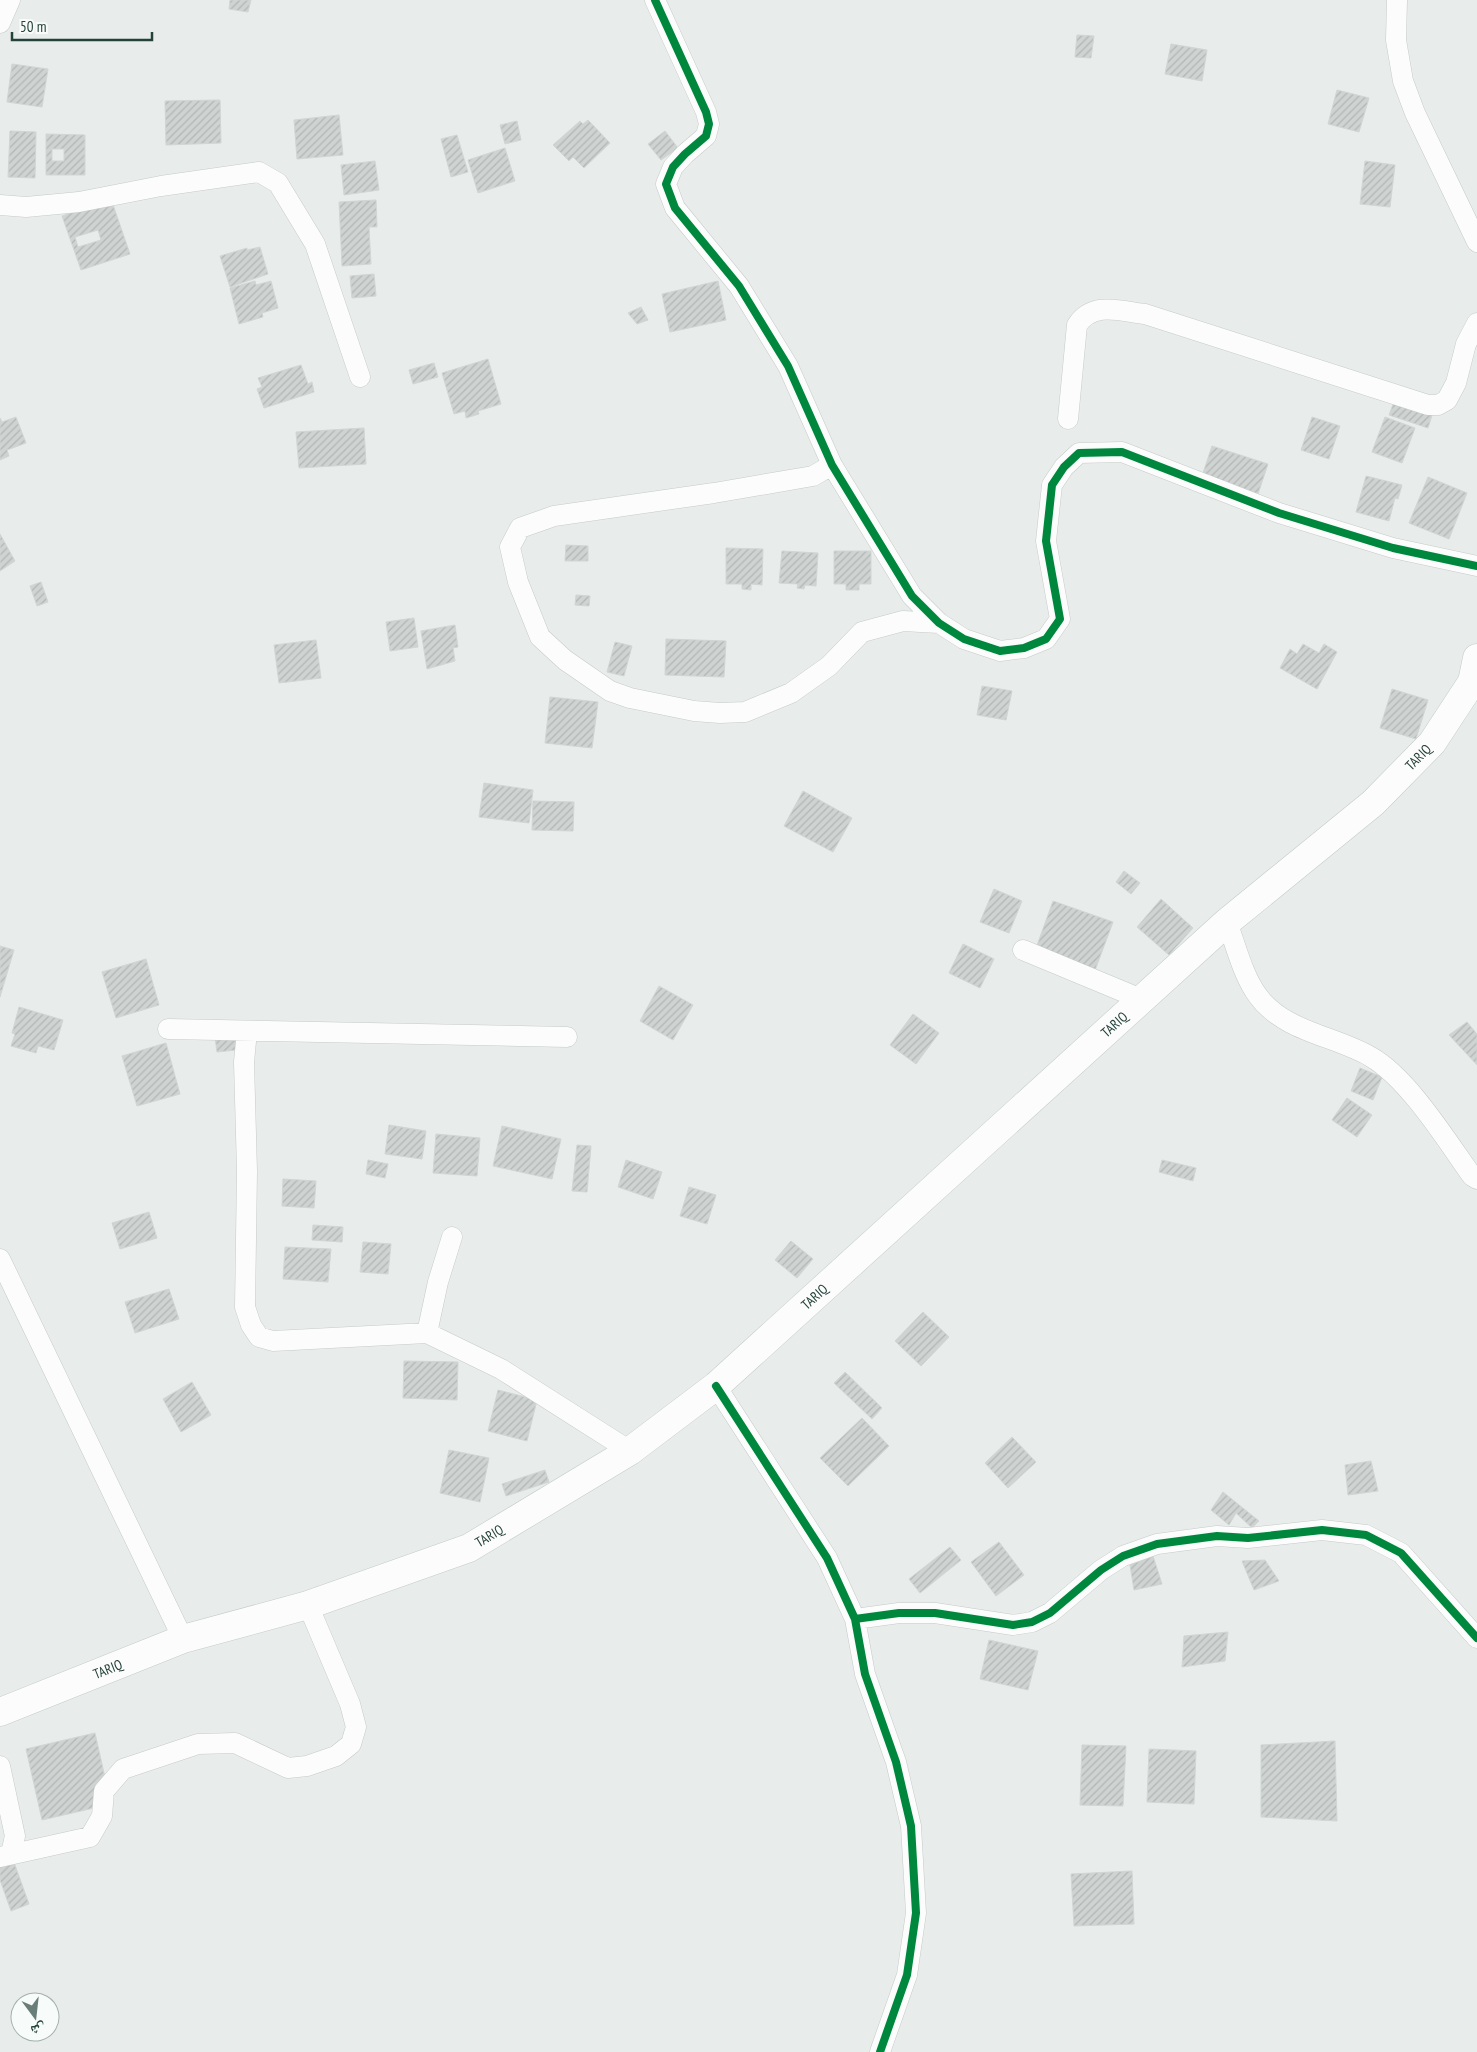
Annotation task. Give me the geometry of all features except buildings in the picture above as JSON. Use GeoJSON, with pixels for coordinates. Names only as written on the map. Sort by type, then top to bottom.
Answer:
{"type":"FeatureCollection","features":[{"type":"Feature","properties":{"kind":"main road","name":"TARIQ"},"geometry":{"type":"LineString","coordinates":[[0,1712],[183,1639],[308,1605],[470,1548],[630,1451],[716,1386],[1227,922],[1373,803],[1432,743],[1472,682],[1477,658]]}},
{"type":"Feature","properties":{"kind":"street"},"geometry":{"type":"LineString","coordinates":[[0,23],[10,0]]}},
{"type":"Feature","properties":{"kind":"street"},"geometry":{"type":"LineString","coordinates":[[655,0],[706,112],[709,124],[706,136],[673,167],[666,184],[675,208],[739,286],[788,366],[832,465],[912,596],[939,623],[964,639],[1000,651],[1024,648],[1046,639],[1060,619],[1046,541],[1052,485],[1064,467],[1079,452],[1122,452],[1279,513],[1393,548],[1477,566]]}},
{"type":"Feature","properties":{"kind":"street"},"geometry":{"type":"LineString","coordinates":[[1397,0],[1396,40],[1403,81],[1415,113],[1477,242]]}},
{"type":"Feature","properties":{"kind":"street"},"geometry":{"type":"LineString","coordinates":[[0,205],[26,207],[79,202],[161,186],[259,172],[278,183],[315,244],[360,377]]}},
{"type":"Feature","properties":{"kind":"street"},"geometry":{"type":"LineString","coordinates":[[1068,418],[1077,325],[1083,316],[1099,309],[1145,314],[1428,405],[1438,405],[1447,400],[1456,382],[1466,344],[1477,323]]}},
{"type":"Feature","properties":{"kind":"street"},"geometry":{"type":"LineString","coordinates":[[832,465],[813,476],[714,493],[554,516],[520,528],[510,547],[518,582],[540,637],[565,660],[610,690],[630,698],[694,711],[728,713],[745,712],[791,693],[828,666],[862,632],[903,621],[939,623]]}},
{"type":"Feature","properties":{"kind":"street"},"geometry":{"type":"LineString","coordinates":[[1227,922],[1254,989],[1270,1010],[1303,1028],[1372,1057],[1395,1075],[1477,1179]]}},
{"type":"Feature","properties":{"kind":"street"},"geometry":{"type":"LineString","coordinates":[[1023,950],[1141,999]]}},
{"type":"Feature","properties":{"kind":"street"},"geometry":{"type":"LineString","coordinates":[[168,1029],[567,1037]]}},
{"type":"Feature","properties":{"kind":"street"},"geometry":{"type":"LineString","coordinates":[[247,1031],[244,1062],[247,1180],[245,1307],[251,1325],[259,1337],[273,1340],[427,1334],[502,1369],[630,1451]]}},
{"type":"Feature","properties":{"kind":"street"},"geometry":{"type":"LineString","coordinates":[[427,1334],[438,1282],[452,1237]]}},
{"type":"Feature","properties":{"kind":"street"},"geometry":{"type":"LineString","coordinates":[[0,1259],[183,1639]]}},
{"type":"Feature","properties":{"kind":"street"},"geometry":{"type":"LineString","coordinates":[[716,1386],[827,1558],[855,1619],[865,1674],[896,1762],[911,1826],[916,1913],[907,1975],[880,2052]]}},
{"type":"Feature","properties":{"kind":"street"},"geometry":{"type":"LineString","coordinates":[[855,1619],[899,1613],[935,1613],[1013,1625],[1032,1622],[1050,1613],[1101,1570],[1123,1556],[1158,1544],[1217,1536],[1248,1538],[1322,1530],[1366,1534],[1401,1553],[1477,1638]]}},
{"type":"Feature","properties":{"kind":"street"},"geometry":{"type":"LineString","coordinates":[[6,1855],[90,1837],[102,1816],[104,1791],[123,1769],[198,1744],[235,1743],[288,1768],[307,1766],[336,1756],[351,1744],[356,1727],[350,1704],[308,1605]]}},
{"type":"Feature","properties":{"kind":"street"},"geometry":{"type":"LineString","coordinates":[[0,1766],[16,1836],[6,1855]]}},
{"type":"Feature","properties":{"kind":"cycle path"},"geometry":{"type":"LineString","coordinates":[[655,0],[706,112],[709,124],[706,136],[673,167],[666,184],[675,208],[739,286],[788,366],[832,465],[912,596],[939,623],[964,639],[1000,651],[1024,648],[1046,639],[1060,619],[1046,541],[1052,485],[1064,467],[1079,453],[1122,452],[1279,513],[1393,548],[1477,566]]}},
{"type":"Feature","properties":{"kind":"cycle path"},"geometry":{"type":"LineString","coordinates":[[716,1386],[827,1558],[855,1619],[865,1674],[896,1762],[911,1826],[916,1913],[907,1975],[880,2052]]}},
{"type":"Feature","properties":{"kind":"cycle path"},"geometry":{"type":"LineString","coordinates":[[855,1619],[899,1613],[935,1613],[1013,1625],[1032,1622],[1050,1613],[1101,1570],[1123,1556],[1157,1544],[1217,1536],[1248,1538],[1322,1530],[1366,1535],[1401,1553],[1477,1638]]}}]}
